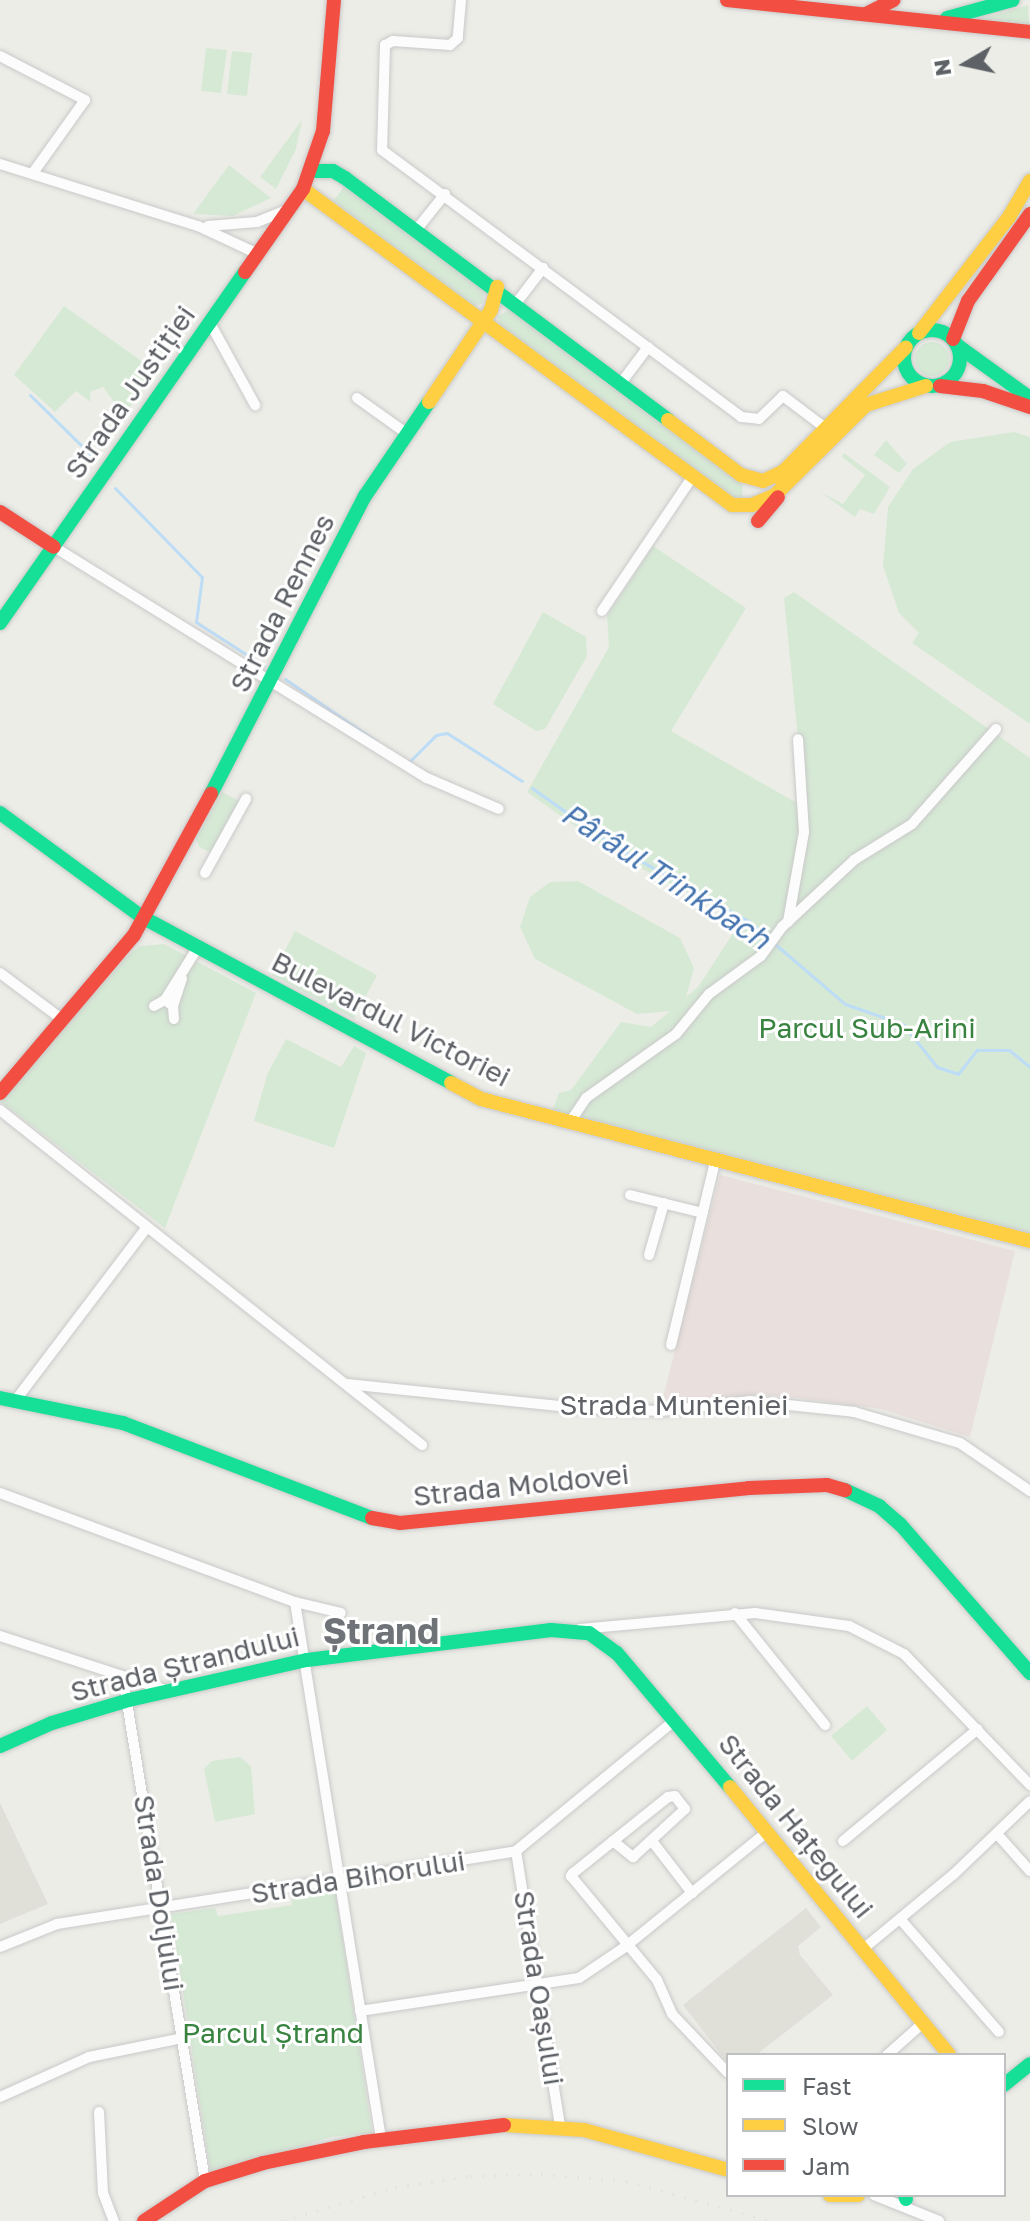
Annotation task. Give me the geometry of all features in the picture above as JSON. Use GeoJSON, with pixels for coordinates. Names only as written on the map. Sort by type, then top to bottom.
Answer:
{"type":"FeatureCollection","features":[{"type":"Feature","properties":{"kind":"street","name":"Strada Justiției"},"geometry":{"type":"LineString","coordinates":[[0,623],[303,189],[323,131],[334,0]]}},
{"type":"Feature","properties":{"kind":"street"},"geometry":{"type":"LineString","coordinates":[[461,0],[458,38],[437,45],[393,41],[385,45],[379,145],[741,417],[759,419],[785,396],[824,427]]}},
{"type":"Feature","properties":{"kind":"street"},"geometry":{"type":"LineString","coordinates":[[727,0],[1030,32]]}},
{"type":"Feature","properties":{"kind":"street"},"geometry":{"type":"LineString","coordinates":[[866,14],[894,0]]}},
{"type":"Feature","properties":{"kind":"street"},"geometry":{"type":"LineString","coordinates":[[938,20],[1013,0]]}},
{"type":"Feature","properties":{"kind":"street"},"geometry":{"type":"LineString","coordinates":[[0,56],[85,100],[33,173]]}},
{"type":"Feature","properties":{"kind":"street"},"geometry":{"type":"LineString","coordinates":[[0,164],[198,226],[258,254]]}},
{"type":"Feature","properties":{"kind":"street"},"geometry":{"type":"LineString","coordinates":[[311,171],[337,172],[497,287],[748,479],[763,481],[788,475]]}},
{"type":"Feature","properties":{"kind":"street"},"geometry":{"type":"LineString","coordinates":[[758,521],[824,427],[919,333],[1009,217],[1030,181]]}},
{"type":"Feature","properties":{"kind":"street"},"geometry":{"type":"LineString","coordinates":[[303,189],[725,503],[752,505],[866,405],[933,386],[959,367],[956,343],[968,301],[1030,214]]}},
{"type":"Feature","properties":{"kind":"street"},"geometry":{"type":"LineString","coordinates":[[417,229],[445,194]]}},
{"type":"Feature","properties":{"kind":"street"},"geometry":{"type":"LineString","coordinates":[[198,226],[257,222],[291,208],[325,206]]}},
{"type":"Feature","properties":{"kind":"street"},"geometry":{"type":"LineString","coordinates":[[517,302],[543,268]]}},
{"type":"Feature","properties":{"kind":"street","name":"Strada Rennes"},"geometry":{"type":"LineString","coordinates":[[0,1093],[134,935],[272,683],[365,496],[494,305],[497,287]]}},
{"type":"Feature","properties":{"kind":"street"},"geometry":{"type":"LineString","coordinates":[[210,323],[255,405]]}},
{"type":"Feature","properties":{"kind":"street"},"geometry":{"type":"LineString","coordinates":[[919,333],[937,330],[1030,398]]}},
{"type":"Feature","properties":{"kind":"street"},"geometry":{"type":"LineString","coordinates":[[621,383],[648,347]]}},
{"type":"Feature","properties":{"kind":"street"},"geometry":{"type":"LineString","coordinates":[[906,347],[907,371],[933,386],[983,391],[1030,407]]}},
{"type":"Feature","properties":{"kind":"street"},"geometry":{"type":"LineString","coordinates":[[357,398],[406,433]]}},
{"type":"Feature","properties":{"kind":"street"},"geometry":{"type":"LineString","coordinates":[[602,611],[691,479]]}},
{"type":"Feature","properties":{"kind":"street"},"geometry":{"type":"LineString","coordinates":[[0,512],[427,778],[499,809]]}},
{"type":"Feature","properties":{"kind":"street"},"geometry":{"type":"LineString","coordinates":[[574,1116],[586,1098],[676,1034],[709,994],[747,968],[785,925],[854,860],[912,824],[996,729]]}},
{"type":"Feature","properties":{"kind":"street"},"geometry":{"type":"LineString","coordinates":[[785,925],[804,832],[798,739]]}},
{"type":"Feature","properties":{"kind":"street"},"geometry":{"type":"LineString","coordinates":[[205,873],[246,799]]}},
{"type":"Feature","properties":{"kind":"street","name":"Bulevardul Victoriei"},"geometry":{"type":"LineString","coordinates":[[0,813],[142,917],[481,1099],[1030,1241]]}},
{"type":"Feature","properties":{"kind":"street"},"geometry":{"type":"LineString","coordinates":[[174,1019],[169,1003],[198,947]]}},
{"type":"Feature","properties":{"kind":"street"},"geometry":{"type":"LineString","coordinates":[[0,973],[63,1020]]}},
{"type":"Feature","properties":{"kind":"street"},"geometry":{"type":"LineString","coordinates":[[154,1006],[169,1003]]}},
{"type":"Feature","properties":{"kind":"street"},"geometry":{"type":"LineString","coordinates":[[0,1110],[422,1445]]}},
{"type":"Feature","properties":{"kind":"street"},"geometry":{"type":"LineString","coordinates":[[671,1345],[715,1162]]}},
{"type":"Feature","properties":{"kind":"street"},"geometry":{"type":"LineString","coordinates":[[630,1195],[703,1213]]}},
{"type":"Feature","properties":{"kind":"street"},"geometry":{"type":"LineString","coordinates":[[649,1255],[664,1203]]}},
{"type":"Feature","properties":{"kind":"street"},"geometry":{"type":"LineString","coordinates":[[7,1399],[147,1227]]}},
{"type":"Feature","properties":{"kind":"street","name":"Strada Munteniei"},"geometry":{"type":"LineString","coordinates":[[347,1384],[444,1396],[661,1411],[750,1401],[854,1412],[960,1443],[1030,1491]]}},
{"type":"Feature","properties":{"kind":"street","name":"Strada Moldovei"},"geometry":{"type":"LineString","coordinates":[[7,1399],[123,1423],[357,1513],[400,1523],[718,1490],[827,1485],[862,1496],[889,1514],[1030,1673]]}},
{"type":"Feature","properties":{"kind":"street"},"geometry":{"type":"LineString","coordinates":[[0,1493],[295,1602],[341,1613]]}},
{"type":"Feature","properties":{"kind":"street"},"geometry":{"type":"LineString","coordinates":[[295,1602],[307,1660],[381,2139]]}},
{"type":"Feature","properties":{"kind":"street"},"geometry":{"type":"LineString","coordinates":[[735,1613],[825,1725]]}},
{"type":"Feature","properties":{"kind":"street","name":"Strada Ștrandului"},"geometry":{"type":"LineString","coordinates":[[0,1746],[52,1723],[129,1700],[307,1660],[735,1613],[804,1617],[866,1633],[904,1654],[1030,1785]]}},
{"type":"Feature","properties":{"kind":"street","name":"Strada Ștrandului"},"geometry":{"type":"LineString","coordinates":[[578,1630],[597,1636]]}},
{"type":"Feature","properties":{"kind":"street"},"geometry":{"type":"LineString","coordinates":[[0,1636],[166,1690]]}},
{"type":"Feature","properties":{"kind":"street","name":"Strada Hațegului"},"geometry":{"type":"LineString","coordinates":[[597,1636],[675,1720],[947,2053]]}},
{"type":"Feature","properties":{"kind":"street","name":"Strada Doljului"},"geometry":{"type":"LineString","coordinates":[[123,1678],[205,2181]]}},
{"type":"Feature","properties":{"kind":"street"},"geometry":{"type":"LineString","coordinates":[[516,1851],[675,1720]]}},
{"type":"Feature","properties":{"kind":"street"},"geometry":{"type":"LineString","coordinates":[[843,1841],[978,1729]]}},
{"type":"Feature","properties":{"kind":"street"},"geometry":{"type":"LineString","coordinates":[[613,1841],[629,1858],[683,1816],[685,1809],[675,1796],[613,1841],[571,1876],[657,1980],[672,2014],[726,2071]]}},
{"type":"Feature","properties":{"kind":"street"},"geometry":{"type":"LineString","coordinates":[[863,1949],[998,1835],[1030,1801]]}},
{"type":"Feature","properties":{"kind":"street"},"geometry":{"type":"LineString","coordinates":[[360,2011],[540,1987],[579,1978],[629,1944],[767,1832]]}},
{"type":"Feature","properties":{"kind":"street"},"geometry":{"type":"LineString","coordinates":[[998,1835],[1030,1871]]}},
{"type":"Feature","properties":{"kind":"street"},"geometry":{"type":"LineString","coordinates":[[652,1841],[692,1893]]}},
{"type":"Feature","properties":{"kind":"street","name":"Strada Bihorului"},"geometry":{"type":"LineString","coordinates":[[0,1947],[48,1926],[516,1851]]}},
{"type":"Feature","properties":{"kind":"street","name":"Strada Oașului"},"geometry":{"type":"LineString","coordinates":[[516,1851],[560,2125]]}},
{"type":"Feature","properties":{"kind":"street"},"geometry":{"type":"LineString","coordinates":[[900,1919],[999,2032]]}},
{"type":"Feature","properties":{"kind":"street"},"geometry":{"type":"LineString","coordinates":[[889,2053],[923,2023]]}},
{"type":"Feature","properties":{"kind":"street"},"geometry":{"type":"LineString","coordinates":[[0,2097],[89,2057],[182,2038]]}},
{"type":"Feature","properties":{"kind":"street"},"geometry":{"type":"LineString","coordinates":[[1006,2083],[1030,2064]]}},
{"type":"Feature","properties":{"kind":"street"},"geometry":{"type":"LineString","coordinates":[[99,2112],[103,2193],[114,2221]]}},
{"type":"Feature","properties":{"kind":"street"},"geometry":{"type":"LineString","coordinates":[[144,2221],[205,2181],[299,2153],[497,2125],[560,2125],[726,2169]]}},
{"type":"Feature","properties":{"kind":"street"},"geometry":{"type":"LineString","coordinates":[[887,2197],[907,2200],[939,2221]]}},
{"type":"Feature","properties":{"kind":"shaded area"},"geometry":{"type":"Polygon","coordinates":[[[720,1175],[1015,1251],[970,1437],[881,1409],[800,1398],[760,1394],[661,1405],[720,1175]]]}},
{"type":"Feature","properties":{"kind":"shaded area"},"geometry":{"type":"Polygon","coordinates":[[[0,1803],[48,1904],[0,1924],[0,1803]]]}},
{"type":"Feature","properties":{"kind":"shaded area"},"geometry":{"type":"Polygon","coordinates":[[[806,1908],[821,1927],[798,1946],[800,1955],[833,1995],[759,2053],[726,2053],[726,2060],[683,2005],[806,1908]]]}},
{"type":"Feature","properties":{"kind":"green space"},"geometry":{"type":"Polygon","coordinates":[[[1028,5],[1029,25],[979,19],[999,14],[1028,5]]]}},
{"type":"Feature","properties":{"kind":"green space"},"geometry":{"type":"Polygon","coordinates":[[[206,48],[227,50],[221,93],[201,91],[206,48]]]}},
{"type":"Feature","properties":{"kind":"green space"},"geometry":{"type":"Polygon","coordinates":[[[232,51],[252,53],[247,96],[227,94],[232,51]]]}},
{"type":"Feature","properties":{"kind":"green space"},"geometry":{"type":"Polygon","coordinates":[[[302,120],[296,149],[276,189],[260,177],[302,120]]]}},
{"type":"Feature","properties":{"kind":"green space"},"geometry":{"type":"Polygon","coordinates":[[[229,165],[271,198],[233,216],[193,214],[229,165]]]}},
{"type":"Feature","properties":{"kind":"green space"},"geometry":{"type":"Polygon","coordinates":[[[344,187],[484,290],[483,303],[473,307],[333,201],[344,187]]]}},
{"type":"Feature","properties":{"kind":"green space"},"geometry":{"type":"Polygon","coordinates":[[[64,306],[157,372],[124,415],[103,387],[90,392],[91,402],[76,391],[55,412],[14,375],[64,306]]]}},
{"type":"Feature","properties":{"kind":"green space"},"geometry":{"type":"Polygon","coordinates":[[[511,309],[743,485],[742,500],[737,502],[499,327],[498,316],[511,309]]]}},
{"type":"Feature","properties":{"kind":"green space"},"geometry":{"type":"Polygon","coordinates":[[[932,342],[944,347],[949,359],[944,371],[932,376],[920,371],[915,359],[920,347],[932,342]]]}},
{"type":"Feature","properties":{"kind":"green space"},"geometry":{"type":"Polygon","coordinates":[[[1014,432],[1030,437],[1030,724],[912,643],[919,633],[899,613],[883,566],[888,507],[913,469],[950,442],[1014,432]]]}},
{"type":"Feature","properties":{"kind":"green space"},"geometry":{"type":"Polygon","coordinates":[[[886,440],[907,464],[899,473],[874,455],[886,440]]]}},
{"type":"Feature","properties":{"kind":"green space"},"geometry":{"type":"Polygon","coordinates":[[[844,453],[890,487],[874,514],[860,509],[855,517],[819,491],[843,504],[865,475],[842,457],[844,453]]]}},
{"type":"Feature","properties":{"kind":"green space","name":"Parcul Sub-Arini"},"geometry":{"type":"Polygon","coordinates":[[[653,546],[746,608],[671,731],[797,803],[798,739],[784,598],[794,592],[1030,758],[1030,1241],[549,1120],[559,1093],[571,1090],[621,1022],[651,1027],[670,1011],[637,1014],[535,959],[520,927],[530,897],[550,882],[578,881],[680,938],[694,968],[686,997],[698,987],[741,921],[616,855],[527,792],[609,647],[607,616],[653,546]]]}},
{"type":"Feature","properties":{"kind":"green space"},"geometry":{"type":"Polygon","coordinates":[[[543,612],[586,637],[587,656],[545,729],[536,731],[493,704],[543,612]]]}},
{"type":"Feature","properties":{"kind":"green space"},"geometry":{"type":"Polygon","coordinates":[[[222,792],[241,802],[212,853],[199,847],[196,838],[222,792]]]}},
{"type":"Feature","properties":{"kind":"green space"},"geometry":{"type":"Polygon","coordinates":[[[295,931],[377,975],[354,1019],[272,975],[295,931]]]}},
{"type":"Feature","properties":{"kind":"green space"},"geometry":{"type":"Polygon","coordinates":[[[164,944],[256,993],[165,1228],[0,1101],[128,955],[140,946],[164,944]]]}},
{"type":"Feature","properties":{"kind":"green space"},"geometry":{"type":"Polygon","coordinates":[[[286,1039],[341,1067],[354,1046],[366,1053],[334,1148],[254,1121],[267,1075],[286,1039]]]}},
{"type":"Feature","properties":{"kind":"green space"},"geometry":{"type":"Polygon","coordinates":[[[867,1706],[887,1730],[852,1761],[831,1736],[867,1706]]]}},
{"type":"Feature","properties":{"kind":"green space"},"geometry":{"type":"Polygon","coordinates":[[[240,1757],[251,1766],[255,1814],[215,1822],[204,1769],[212,1761],[240,1757]]]}},
{"type":"Feature","properties":{"kind":"green space","name":"Parcul Ștrand"},"geometry":{"type":"Polygon","coordinates":[[[335,1889],[372,2133],[331,2137],[211,2175],[171,1914],[215,1908],[218,1916],[267,1909],[292,1905],[291,1897],[335,1889]]]}},
{"type":"Feature","properties":{"kind":"waterway","name":"Pârâul Trinkbach"},"geometry":{"type":"LineString","coordinates":[[30,395],[90,454]]}},
{"type":"Feature","properties":{"kind":"waterway","name":"Pârâul Trinkbach"},"geometry":{"type":"LineString","coordinates":[[115,488],[202,577],[196,622],[263,665]]}},
{"type":"Feature","properties":{"kind":"waterway","name":"Pârâul Trinkbach"},"geometry":{"type":"LineString","coordinates":[[285,679],[376,741]]}},
{"type":"Feature","properties":{"kind":"waterway","name":"Pârâul Trinkbach"},"geometry":{"type":"LineString","coordinates":[[409,762],[436,735],[447,733],[522,781]]}},
{"type":"Feature","properties":{"kind":"waterway","name":"Pârâul Trinkbach"},"geometry":{"type":"LineString","coordinates":[[532,788],[614,846],[750,922],[769,939]]}},
{"type":"Feature","properties":{"kind":"waterway","name":"Pârâul Trinkbach"},"geometry":{"type":"LineString","coordinates":[[775,944],[845,1004],[903,1024],[937,1067],[958,1074],[977,1050],[1009,1050],[1030,1067]]}},
{"type":"Feature","properties":{"kind":"railway"},"geometry":{"type":"LineString","coordinates":[[282,2221],[395,2187],[470,2176],[541,2174],[626,2181],[771,2221]]}},
{"type":"Feature","properties":{"kind":"traffic: fast"},"geometry":{"type":"LineString","coordinates":[[947,18],[1013,0]]}},
{"type":"Feature","properties":{"kind":"traffic: fast"},"geometry":{"type":"LineString","coordinates":[[311,171],[333,171],[345,178],[668,420]]}},
{"type":"Feature","properties":{"kind":"traffic: fast"},"geometry":{"type":"LineString","coordinates":[[0,623],[245,272]]}},
{"type":"Feature","properties":{"kind":"traffic: fast"},"geometry":{"type":"LineString","coordinates":[[932,330],[952,338],[960,358],[952,378],[932,386],[912,378],[904,358],[912,338],[932,330]]}},
{"type":"Feature","properties":{"kind":"traffic: fast"},"geometry":{"type":"LineString","coordinates":[[958,346],[1030,398]]}},
{"type":"Feature","properties":{"kind":"traffic: fast"},"geometry":{"type":"LineString","coordinates":[[211,794],[365,496],[429,402]]}},
{"type":"Feature","properties":{"kind":"traffic: fast"},"geometry":{"type":"LineString","coordinates":[[0,813],[142,917],[451,1083]]}},
{"type":"Feature","properties":{"kind":"traffic: fast"},"geometry":{"type":"LineString","coordinates":[[0,1398],[123,1423],[372,1518]]}},
{"type":"Feature","properties":{"kind":"traffic: fast"},"geometry":{"type":"LineString","coordinates":[[845,1490],[879,1506],[900,1524],[1030,1673]]}},
{"type":"Feature","properties":{"kind":"traffic: fast"},"geometry":{"type":"LineString","coordinates":[[0,1746],[52,1723],[129,1700],[307,1660],[551,1630],[589,1633],[617,1653],[730,1787]]}},
{"type":"Feature","properties":{"kind":"traffic: fast"},"geometry":{"type":"LineString","coordinates":[[1006,2083],[1030,2064]]}},
{"type":"Feature","properties":{"kind":"traffic: slow"},"geometry":{"type":"LineString","coordinates":[[919,333],[1009,217],[1030,181]]}},
{"type":"Feature","properties":{"kind":"traffic: slow"},"geometry":{"type":"LineString","coordinates":[[303,189],[732,505],[752,505],[775,495],[866,405],[926,386]]}},
{"type":"Feature","properties":{"kind":"traffic: slow"},"geometry":{"type":"LineString","coordinates":[[429,402],[491,310],[497,287]]}},
{"type":"Feature","properties":{"kind":"traffic: slow"},"geometry":{"type":"LineString","coordinates":[[778,477],[906,347]]}},
{"type":"Feature","properties":{"kind":"traffic: slow"},"geometry":{"type":"LineString","coordinates":[[668,420],[741,475],[763,481],[782,472]]}},
{"type":"Feature","properties":{"kind":"traffic: slow"},"geometry":{"type":"LineString","coordinates":[[451,1083],[481,1099],[1030,1241]]}},
{"type":"Feature","properties":{"kind":"traffic: slow"},"geometry":{"type":"LineString","coordinates":[[730,1787],[947,2053]]}},
{"type":"Feature","properties":{"kind":"traffic: slow"},"geometry":{"type":"LineString","coordinates":[[504,2125],[584,2130],[726,2169]]}},
{"type":"Feature","properties":{"kind":"traffic: jam"},"geometry":{"type":"LineString","coordinates":[[245,272],[303,189],[323,131],[334,0]]}},
{"type":"Feature","properties":{"kind":"traffic: jam"},"geometry":{"type":"LineString","coordinates":[[727,0],[1030,32]]}},
{"type":"Feature","properties":{"kind":"traffic: jam"},"geometry":{"type":"LineString","coordinates":[[866,14],[894,0]]}},
{"type":"Feature","properties":{"kind":"traffic: jam"},"geometry":{"type":"LineString","coordinates":[[953,339],[968,301],[1030,214]]}},
{"type":"Feature","properties":{"kind":"traffic: jam"},"geometry":{"type":"LineString","coordinates":[[940,386],[983,391],[1030,407]]}},
{"type":"Feature","properties":{"kind":"traffic: jam"},"geometry":{"type":"LineString","coordinates":[[758,521],[778,497]]}},
{"type":"Feature","properties":{"kind":"traffic: jam"},"geometry":{"type":"LineString","coordinates":[[0,512],[54,547]]}},
{"type":"Feature","properties":{"kind":"traffic: jam"},"geometry":{"type":"LineString","coordinates":[[0,1093],[134,935],[211,794]]}},
{"type":"Feature","properties":{"kind":"traffic: jam"},"geometry":{"type":"LineString","coordinates":[[372,1518],[400,1523],[749,1488],[827,1485],[845,1490]]}},
{"type":"Feature","properties":{"kind":"traffic: jam"},"geometry":{"type":"LineString","coordinates":[[144,2221],[205,2181],[263,2163],[364,2142],[504,2125]]}},
{"type":"Feature","properties":{"kind":"district","name":"Ștrand"},"geometry":{"type":"Point","coordinates":[381,1631]}}]}
